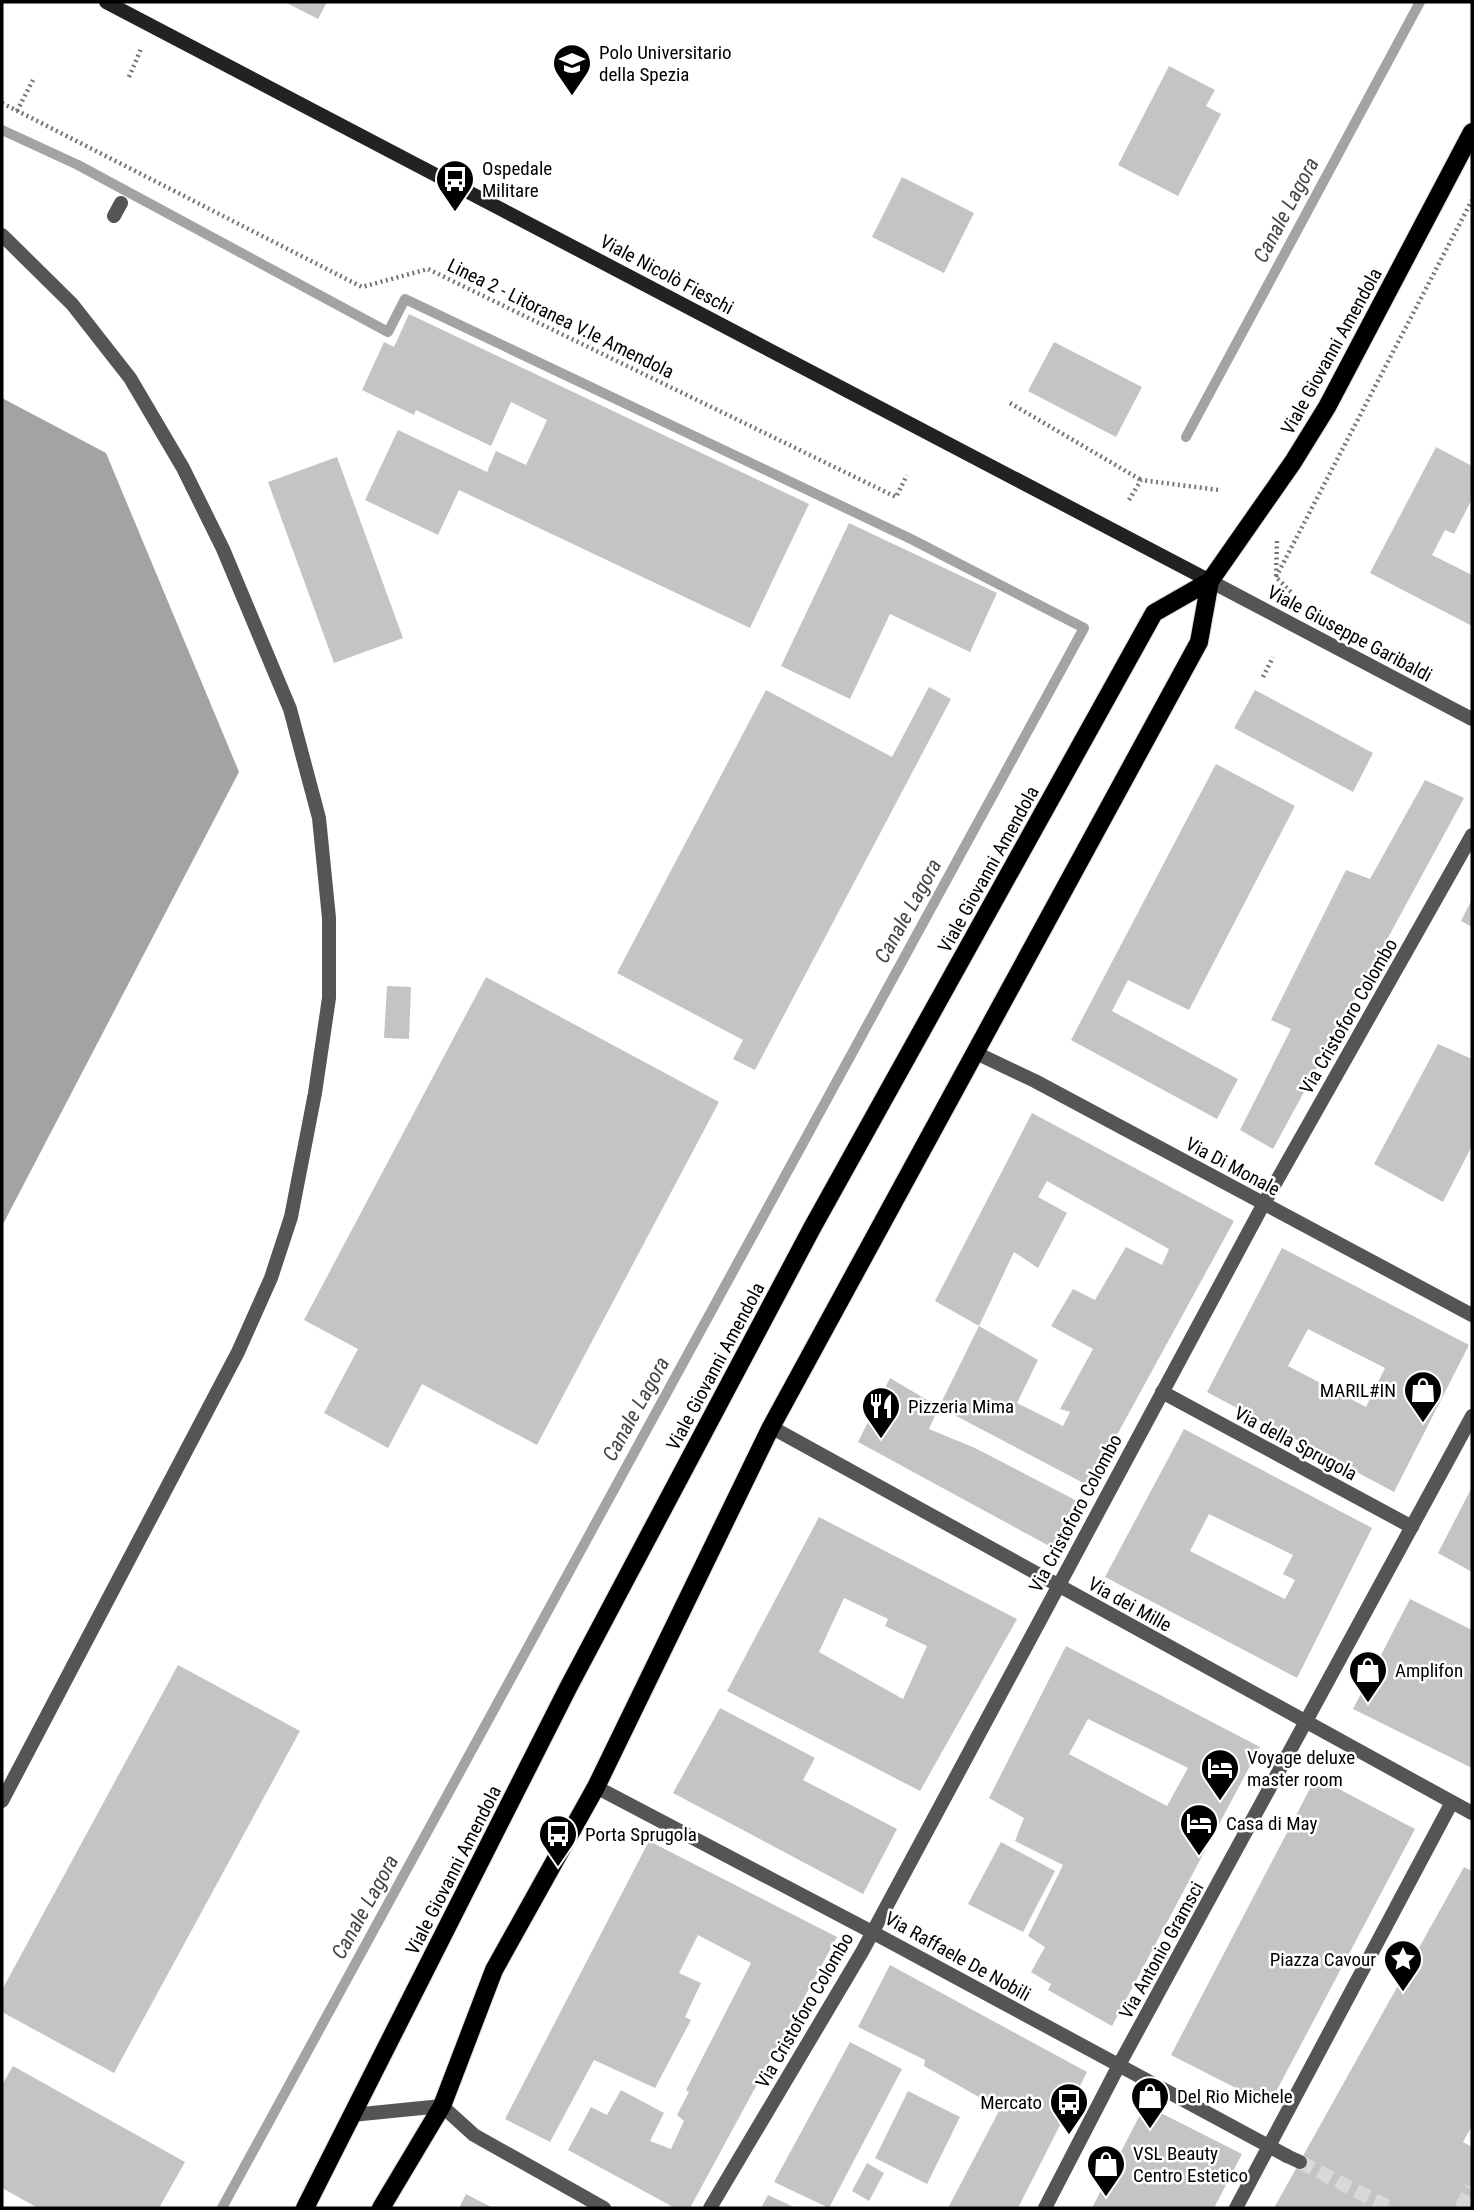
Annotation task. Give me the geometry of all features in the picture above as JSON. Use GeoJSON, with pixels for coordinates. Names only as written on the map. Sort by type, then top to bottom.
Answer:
{"type":"FeatureCollection","features":[{"type":"Feature","properties":{"kind":"main road","name":"Viale Nicolò Fieschi"},"geometry":{"type":"LineString","coordinates":[[106,2],[1210,581]]}},
{"type":"Feature","properties":{"kind":"main road","name":"Viale Giovanni Amendola"},"geometry":{"type":"LineString","coordinates":[[305,2208],[568,1688],[812,1228],[1147,625],[1154,613],[1210,581],[1254,521],[1327,407],[1472,132]]}},
{"type":"Feature","properties":{"kind":"main road","name":"Viale Giovanni Amendola"},"geometry":{"type":"LineString","coordinates":[[381,2208],[442,2106],[494,1970],[596,1787],[771,1427],[1199,642],[1210,581]]}},
{"type":"Feature","properties":{"kind":"street"},"geometry":{"type":"LineString","coordinates":[[2,235],[72,304],[130,378],[183,468],[223,549],[290,709],[319,818],[328,918],[329,998],[315,1093],[291,1217],[271,1279],[238,1352],[2,1801]]}},
{"type":"Feature","properties":{"kind":"street","name":"Viale Giuseppe Garibaldi"},"geometry":{"type":"LineString","coordinates":[[1210,581],[1472,719]]}},
{"type":"Feature","properties":{"kind":"street","name":"Via Cristoforo Colombo"},"geometry":{"type":"LineString","coordinates":[[710,2208],[872,1932],[1263,1205],[1472,835]]}},
{"type":"Feature","properties":{"kind":"street","name":"Via Di Monale"},"geometry":{"type":"LineString","coordinates":[[974,1052],[1035,1081],[1472,1315]]}},
{"type":"Feature","properties":{"kind":"street","name":"Via della Sprugola"},"geometry":{"type":"LineString","coordinates":[[1162,1392],[1412,1527]]}},
{"type":"Feature","properties":{"kind":"street","name":"Via Antonio Gramsci"},"geometry":{"type":"LineString","coordinates":[[1045,2208],[1119,2066],[1472,1416]]}},
{"type":"Feature","properties":{"kind":"street","name":"Via dei Mille"},"geometry":{"type":"LineString","coordinates":[[771,1427],[1472,1813]]}},
{"type":"Feature","properties":{"kind":"street","name":"Via Raffaele De Nobili"},"geometry":{"type":"LineString","coordinates":[[596,1787],[1293,2159]]}},
{"type":"Feature","properties":{"kind":"street"},"geometry":{"type":"LineString","coordinates":[[1236,2208],[1452,1802]]}},
{"type":"Feature","properties":{"kind":"street"},"geometry":{"type":"LineString","coordinates":[[352,2115],[442,2106],[474,2135],[604,2208]]}},
{"type":"Feature","properties":{"kind":"path"},"geometry":{"type":"LineString","coordinates":[[130,77],[142,49]]}},
{"type":"Feature","properties":{"kind":"path"},"geometry":{"type":"LineString","coordinates":[[17,111],[33,80]]}},
{"type":"Feature","properties":{"kind":"path","name":"Linea 2 - Litoranea V.le Amendola"},"geometry":{"type":"LineString","coordinates":[[2,103],[362,287],[428,269],[896,496],[907,475]]}},
{"type":"Feature","properties":{"kind":"path"},"geometry":{"type":"LineString","coordinates":[[1276,577],[1472,200]]}},
{"type":"Feature","properties":{"kind":"path"},"geometry":{"type":"LineString","coordinates":[[1010,403],[1141,480],[1219,490]]}},
{"type":"Feature","properties":{"kind":"path"},"geometry":{"type":"LineString","coordinates":[[1129,500],[1141,480]]}},
{"type":"Feature","properties":{"kind":"path"},"geometry":{"type":"LineString","coordinates":[[1277,541],[1276,577],[1301,602]]}},
{"type":"Feature","properties":{"kind":"path"},"geometry":{"type":"LineString","coordinates":[[1263,677],[1273,657]]}},
{"type":"Feature","properties":{"kind":"shaded area"},"geometry":{"type":"Polygon","coordinates":[[[2,398],[106,453],[239,772],[2,1226],[2,398]]]}},
{"type":"Feature","properties":{"kind":"building"},"geometry":{"type":"Polygon","coordinates":[[[285,2],[327,2],[318,19],[285,2]]]}},
{"type":"Feature","properties":{"kind":"building"},"geometry":{"type":"Polygon","coordinates":[[[1169,66],[1215,90],[1206,106],[1221,114],[1178,196],[1118,165],[1169,66]]]}},
{"type":"Feature","properties":{"kind":"building"},"geometry":{"type":"Polygon","coordinates":[[[902,177],[974,213],[944,273],[872,237],[902,177]]]}},
{"type":"Feature","properties":{"kind":"building"},"geometry":{"type":"Polygon","coordinates":[[[409,314],[809,504],[750,628],[459,490],[438,535],[365,500],[398,430],[487,472],[496,451],[526,465],[547,420],[511,402],[491,446],[416,410],[414,415],[362,390],[384,342],[394,347],[409,314]]]}},
{"type":"Feature","properties":{"kind":"building"},"geometry":{"type":"Polygon","coordinates":[[[1054,342],[1142,387],[1116,437],[1028,391],[1054,342]]]}},
{"type":"Feature","properties":{"kind":"building"},"geometry":{"type":"Polygon","coordinates":[[[1436,447],[1472,466],[1472,499],[1454,534],[1445,530],[1432,555],[1472,575],[1472,626],[1370,573],[1436,447]]]}},
{"type":"Feature","properties":{"kind":"building"},"geometry":{"type":"Polygon","coordinates":[[[337,457],[403,638],[334,663],[268,482],[337,457]]]}},
{"type":"Feature","properties":{"kind":"building"},"geometry":{"type":"Polygon","coordinates":[[[849,523],[997,593],[970,652],[890,614],[850,699],[781,666],[849,523]]]}},
{"type":"Feature","properties":{"kind":"building"},"geometry":{"type":"Polygon","coordinates":[[[929,687],[951,699],[755,1070],[733,1059],[743,1040],[617,973],[766,690],[892,757],[929,687]]]}},
{"type":"Feature","properties":{"kind":"building"},"geometry":{"type":"Polygon","coordinates":[[[1255,690],[1373,753],[1353,792],[1234,728],[1255,690]]]}},
{"type":"Feature","properties":{"kind":"building"},"geometry":{"type":"Polygon","coordinates":[[[1216,764],[1295,806],[1189,1010],[1128,980],[1112,1011],[1238,1079],[1217,1119],[1071,1040],[1216,764]]]}},
{"type":"Feature","properties":{"kind":"building"},"geometry":{"type":"Polygon","coordinates":[[[1425,780],[1464,798],[1273,1149],[1240,1130],[1291,1029],[1271,1020],[1346,870],[1370,879],[1425,780]]]}},
{"type":"Feature","properties":{"kind":"building"},"geometry":{"type":"Polygon","coordinates":[[[1472,899],[1472,927],[1461,921],[1472,899]]]}},
{"type":"Feature","properties":{"kind":"building"},"geometry":{"type":"Polygon","coordinates":[[[486,977],[719,1102],[537,1445],[422,1384],[388,1448],[324,1413],[358,1349],[304,1320],[486,977]]]}},
{"type":"Feature","properties":{"kind":"building"},"geometry":{"type":"Polygon","coordinates":[[[387,986],[411,987],[409,1039],[384,1038],[387,986]]]}},
{"type":"Feature","properties":{"kind":"building"},"geometry":{"type":"Polygon","coordinates":[[[1438,1044],[1472,1059],[1472,1146],[1443,1202],[1374,1164],[1438,1044]]]}},
{"type":"Feature","properties":{"kind":"building"},"geometry":{"type":"Polygon","coordinates":[[[1032,1113],[1234,1221],[1089,1486],[939,1407],[979,1326],[935,1301],[1032,1113]],[[1047,1181],[1038,1197],[1067,1213],[1038,1268],[1014,1252],[979,1326],[1038,1360],[1017,1403],[1063,1426],[1070,1412],[1060,1409],[1093,1349],[1051,1326],[1073,1289],[1095,1300],[1126,1247],[1162,1265],[1169,1249],[1047,1181]]]}},
{"type":"Feature","properties":{"kind":"building"},"geometry":{"type":"Polygon","coordinates":[[[1282,1248],[1469,1345],[1394,1492],[1207,1392],[1282,1248]],[[1308,1329],[1288,1366],[1366,1407],[1385,1368],[1308,1329]]]}},
{"type":"Feature","properties":{"kind":"building"},"geometry":{"type":"Polygon","coordinates":[[[890,1378],[939,1407],[929,1429],[975,1448],[1077,1501],[1053,1548],[858,1442],[890,1378]]]}},
{"type":"Feature","properties":{"kind":"building"},"geometry":{"type":"Polygon","coordinates":[[[1184,1429],[1372,1528],[1297,1678],[1105,1577],[1184,1429]],[[1209,1514],[1190,1551],[1285,1599],[1295,1580],[1283,1574],[1293,1555],[1209,1514]]]}},
{"type":"Feature","properties":{"kind":"building"},"geometry":{"type":"Polygon","coordinates":[[[1472,1487],[1472,1572],[1438,1553],[1472,1487]]]}},
{"type":"Feature","properties":{"kind":"building"},"geometry":{"type":"Polygon","coordinates":[[[819,1517],[1017,1619],[920,1791],[727,1691],[819,1517]],[[844,1598],[819,1652],[903,1699],[927,1646],[885,1626],[888,1619],[844,1598]]]}},
{"type":"Feature","properties":{"kind":"building"},"geometry":{"type":"Polygon","coordinates":[[[1410,1599],[1472,1630],[1472,1768],[1353,1709],[1410,1599]]]}},
{"type":"Feature","properties":{"kind":"building"},"geometry":{"type":"Polygon","coordinates":[[[1066,1646],[1260,1747],[1112,2026],[1048,1990],[1051,1984],[1031,1972],[1045,1947],[1028,1936],[1063,1865],[1015,1841],[1024,1818],[989,1798],[1066,1646]],[[1088,1719],[1069,1754],[1167,1806],[1188,1768],[1088,1719]]]}},
{"type":"Feature","properties":{"kind":"building"},"geometry":{"type":"Polygon","coordinates":[[[178,1665],[300,1731],[114,2073],[2,2012],[2,1990],[178,1665]]]}},
{"type":"Feature","properties":{"kind":"building"},"geometry":{"type":"Polygon","coordinates":[[[720,1708],[815,1758],[803,1780],[897,1829],[863,1894],[673,1793],[720,1708]]]}},
{"type":"Feature","properties":{"kind":"building"},"geometry":{"type":"Polygon","coordinates":[[[1316,1777],[1415,1829],[1269,2105],[1171,2055],[1316,1777]]]}},
{"type":"Feature","properties":{"kind":"building"},"geometry":{"type":"Polygon","coordinates":[[[649,1841],[837,1937],[690,2208],[675,2208],[568,2150],[591,2107],[607,2115],[621,2090],[664,2113],[650,2141],[671,2149],[684,2121],[677,2115],[689,2092],[686,2090],[751,1963],[698,1935],[679,1973],[701,1983],[685,2017],[691,2020],[655,2088],[594,2060],[550,2142],[505,2119],[649,1841]]]}},
{"type":"Feature","properties":{"kind":"building"},"geometry":{"type":"Polygon","coordinates":[[[1001,1842],[1055,1871],[1023,1932],[968,1904],[1001,1842]]]}},
{"type":"Feature","properties":{"kind":"building","name":"Piazza Cavour"},"geometry":{"type":"Polygon","coordinates":[[[1464,1867],[1472,1871],[1472,2126],[1463,2142],[1472,2147],[1472,2208],[1274,2208],[1464,1867]]]}},
{"type":"Feature","properties":{"kind":"building"},"geometry":{"type":"Polygon","coordinates":[[[890,1965],[1087,2072],[1018,2208],[948,2208],[1000,2109],[924,2066],[925,2060],[858,2027],[890,1965]]]}},
{"type":"Feature","properties":{"kind":"building"},"geometry":{"type":"Polygon","coordinates":[[[850,2042],[902,2069],[829,2208],[774,2182],[850,2042]]]}},
{"type":"Feature","properties":{"kind":"building"},"geometry":{"type":"Polygon","coordinates":[[[13,2066],[185,2162],[159,2208],[38,2208],[2,2188],[2,2085],[13,2066]]]}},
{"type":"Feature","properties":{"kind":"building"},"geometry":{"type":"Polygon","coordinates":[[[908,2091],[960,2117],[927,2184],[875,2158],[908,2091]]]}},
{"type":"Feature","properties":{"kind":"building"},"geometry":{"type":"Polygon","coordinates":[[[1145,2105],[1242,2154],[1214,2208],[1092,2208],[1145,2105]]]}},
{"type":"Feature","properties":{"kind":"building"},"geometry":{"type":"Polygon","coordinates":[[[867,2163],[884,2173],[869,2201],[852,2191],[867,2163]]]}},
{"type":"Feature","properties":{"kind":"building"},"geometry":{"type":"Polygon","coordinates":[[[466,2194],[493,2208],[459,2208],[466,2194]]]}},
{"type":"Feature","properties":{"kind":"building"},"geometry":{"type":"Polygon","coordinates":[[[768,2195],[796,2208],[761,2208],[768,2195]]]}},
{"type":"Feature","properties":{"kind":"waterway","name":"Canale Lagora"},"geometry":{"type":"LineString","coordinates":[[1186,437],[1420,2]]}},
{"type":"Feature","properties":{"kind":"waterway","name":"Canale Lagora"},"geometry":{"type":"LineString","coordinates":[[2,130],[78,165],[388,332],[405,299],[911,539],[1084,628],[222,2208]]}},
{"type":"Feature","properties":{"kind":"tunnel"},"geometry":{"type":"LineString","coordinates":[[1300,2162],[1390,2208]]}},
{"type":"Feature","properties":{"kind":"tunnel"},"geometry":{"type":"LineString","coordinates":[[1461,2208],[1472,2188]]}},
{"type":"Feature","properties":{"kind":"place","name":"Polo Universitario della Spezia"},"geometry":{"type":"Point","coordinates":[572,97]}},
{"type":"Feature","properties":{"kind":"place","name":"Ospedale Militare"},"geometry":{"type":"Point","coordinates":[455,213]}},
{"type":"Feature","properties":{"kind":"place","name":"MARIL#IN"},"geometry":{"type":"Point","coordinates":[1423,1424]}},
{"type":"Feature","properties":{"kind":"place","name":"Pizzeria Mima"},"geometry":{"type":"Point","coordinates":[881,1440]}},
{"type":"Feature","properties":{"kind":"place","name":"Amplifon"},"geometry":{"type":"Point","coordinates":[1368,1704]}},
{"type":"Feature","properties":{"kind":"place","name":"Voyage deluxe master room"},"geometry":{"type":"Point","coordinates":[1220,1802]}},
{"type":"Feature","properties":{"kind":"place","name":"Casa di May"},"geometry":{"type":"Point","coordinates":[1199,1857]}},
{"type":"Feature","properties":{"kind":"place","name":"Porta Sprugola"},"geometry":{"type":"Point","coordinates":[558,1868]}},
{"type":"Feature","properties":{"kind":"place","name":"Piazza Cavour"},"geometry":{"type":"Point","coordinates":[1403,1993]}},
{"type":"Feature","properties":{"kind":"place","name":"Del Rio Michele"},"geometry":{"type":"Point","coordinates":[1150,2130]}},
{"type":"Feature","properties":{"kind":"place","name":"Mercato"},"geometry":{"type":"Point","coordinates":[1069,2136]}},
{"type":"Feature","properties":{"kind":"place","name":"VSL Beauty Centro Estetico"},"geometry":{"type":"Point","coordinates":[1106,2198]}}]}
